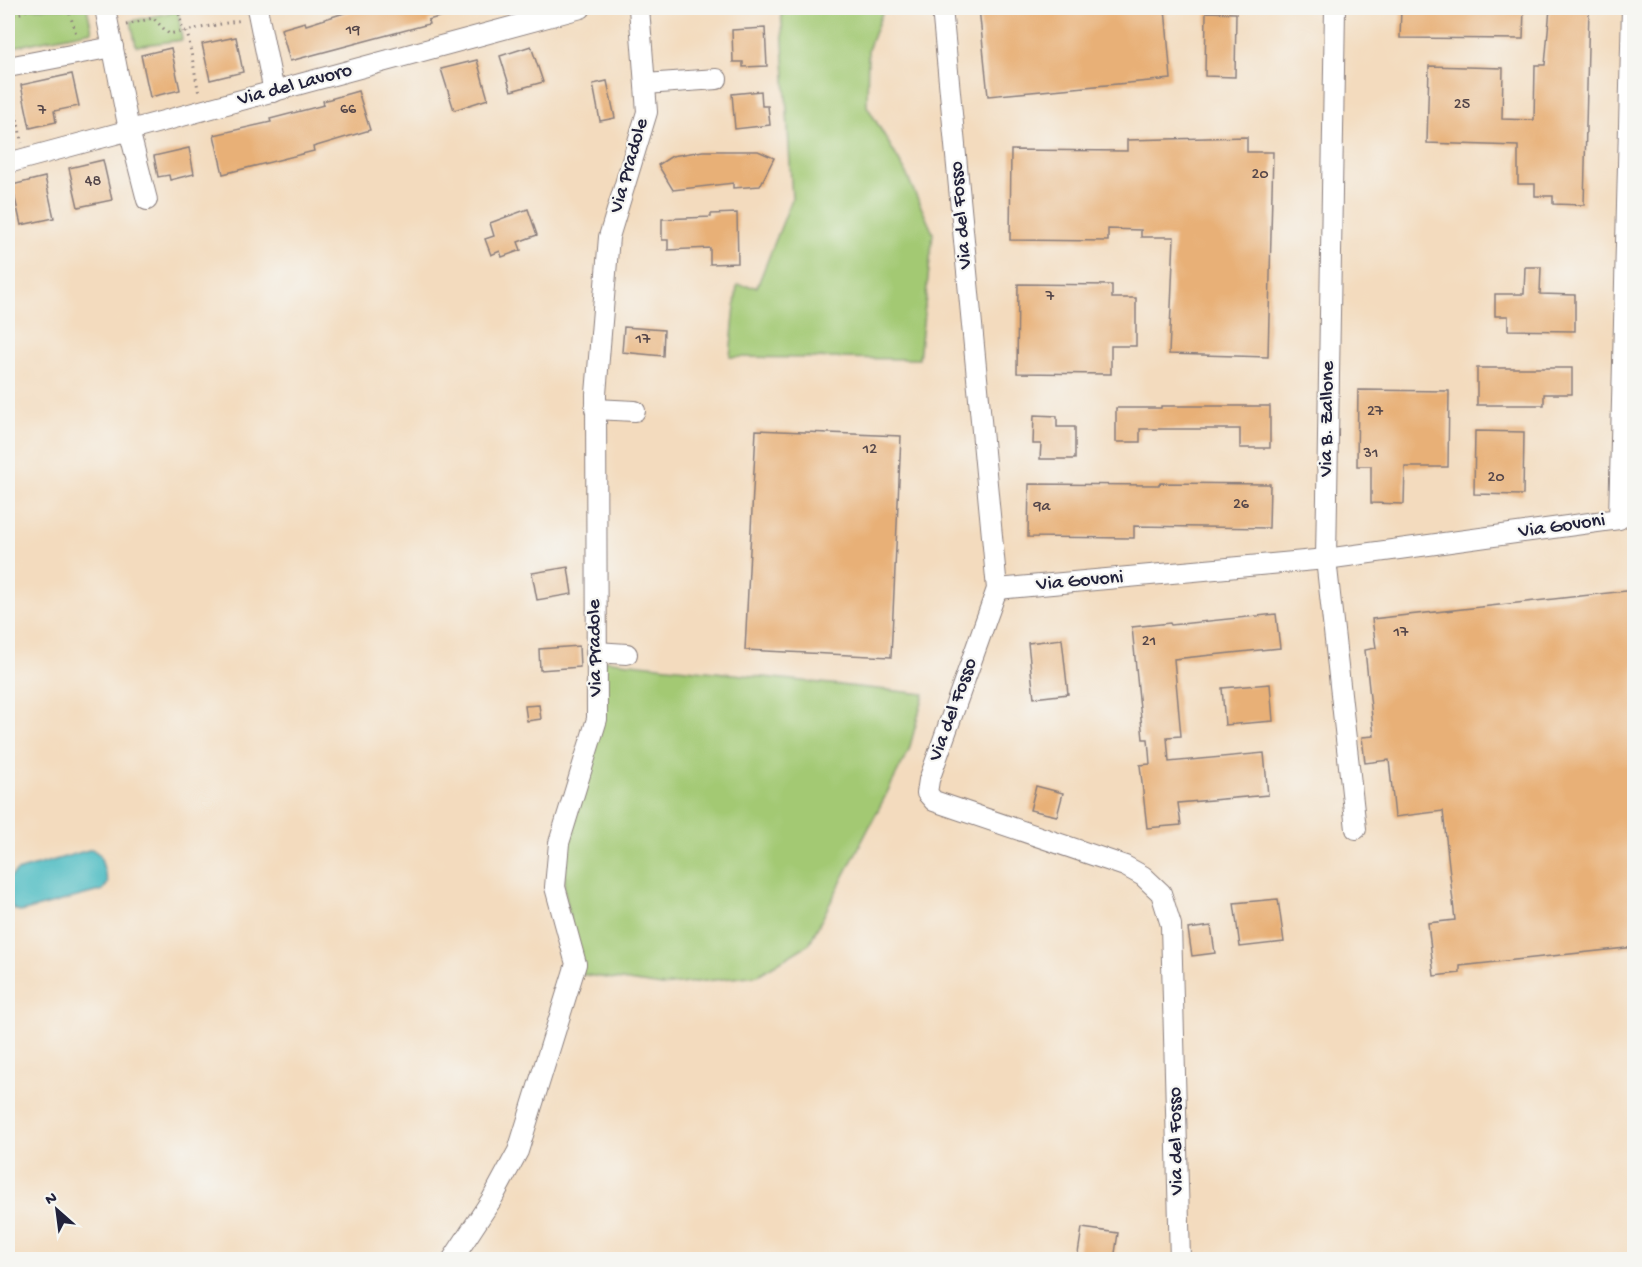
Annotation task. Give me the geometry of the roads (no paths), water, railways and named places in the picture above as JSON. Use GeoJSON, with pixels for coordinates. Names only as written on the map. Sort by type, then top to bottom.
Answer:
{"type":"FeatureCollection","features":[{"type":"Feature","properties":{"kind":"street"},"geometry":{"type":"LineString","coordinates":[[105,8],[129,130],[147,200]]}},
{"type":"Feature","properties":{"kind":"street","name":"Via del Lavoro"},"geometry":{"type":"LineString","coordinates":[[8,163],[581,8]]}},
{"type":"Feature","properties":{"kind":"street","name":"Via Pradole"},"geometry":{"type":"LineString","coordinates":[[452,1260],[492,1200],[518,1151],[576,964],[555,887],[559,843],[597,718],[595,409],[609,237],[647,112],[639,8]]}},
{"type":"Feature","properties":{"kind":"street","name":"Via del Fosso"},"geometry":{"type":"LineString","coordinates":[[942,8],[998,589],[929,780],[927,793],[934,801],[1125,866],[1143,876],[1161,893],[1171,925],[1174,980],[1180,1260]]}},
{"type":"Feature","properties":{"kind":"street","name":"Via B. Zallone"},"geometry":{"type":"LineString","coordinates":[[1335,8],[1326,559],[1356,829]]}},
{"type":"Feature","properties":{"kind":"street","name":"Via Govoni"},"geometry":{"type":"LineString","coordinates":[[998,589],[1326,559],[1619,519],[1632,8]]}},
{"type":"Feature","properties":{"kind":"street"},"geometry":{"type":"LineString","coordinates":[[258,12],[274,92]]}},
{"type":"Feature","properties":{"kind":"street"},"geometry":{"type":"LineString","coordinates":[[9,74],[111,37]]}},
{"type":"Feature","properties":{"kind":"street"},"geometry":{"type":"LineString","coordinates":[[645,84],[717,79]]}},
{"type":"Feature","properties":{"kind":"street"},"geometry":{"type":"LineString","coordinates":[[595,409],[635,411]]}},
{"type":"Feature","properties":{"kind":"street"},"geometry":{"type":"LineString","coordinates":[[596,652],[627,654]]}},
{"type":"Feature","properties":{"kind":"water"},"geometry":{"type":"Polygon","coordinates":[[[92,849],[100,855],[108,883],[103,890],[21,912],[12,908],[8,879],[17,871],[92,849]]]}}]}
